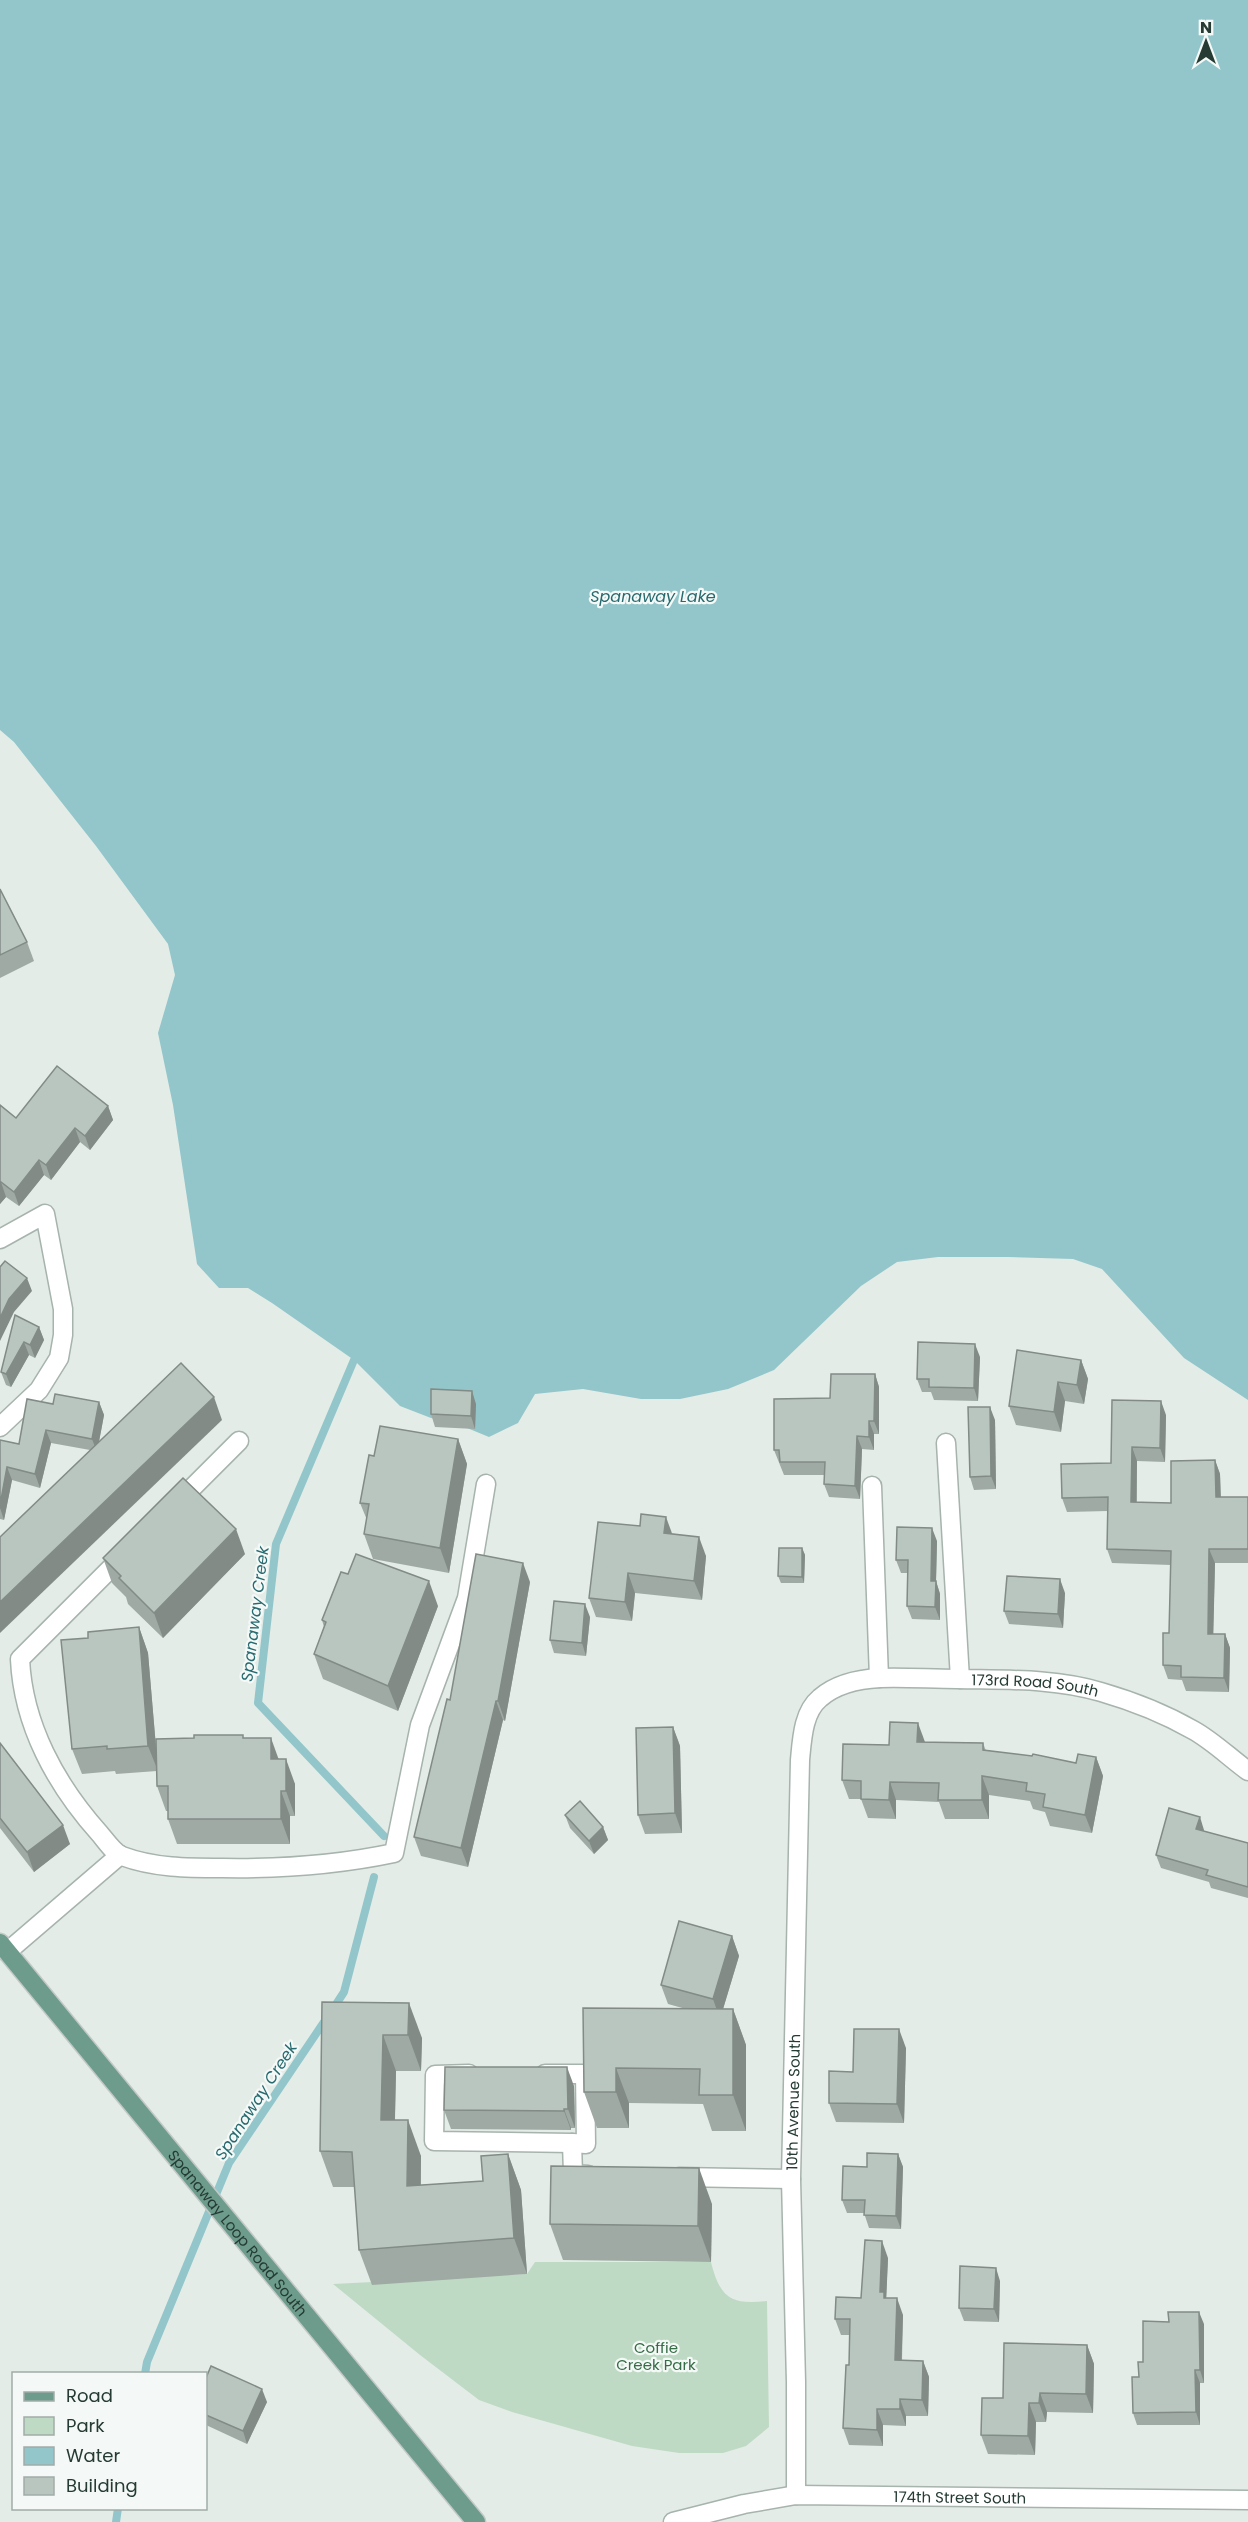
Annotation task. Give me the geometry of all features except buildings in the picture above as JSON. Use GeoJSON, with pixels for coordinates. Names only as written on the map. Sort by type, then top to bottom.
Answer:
{"type":"FeatureCollection","features":[{"type":"Feature","properties":{"kind":"main road","name":"Spanaway Loop Road South"},"geometry":{"type":"LineString","coordinates":[[4,1947],[476,2522]]}},
{"type":"Feature","properties":{"kind":"street"},"geometry":{"type":"LineString","coordinates":[[0,1239],[45,1214],[63,1309],[63,1335],[59,1358],[39,1390],[0,1427]]}},
{"type":"Feature","properties":{"kind":"street"},"geometry":{"type":"LineString","coordinates":[[163,1517],[239,1441]]}},
{"type":"Feature","properties":{"kind":"street"},"geometry":{"type":"LineString","coordinates":[[946,1443],[960,1679]]}},
{"type":"Feature","properties":{"kind":"street"},"geometry":{"type":"LineString","coordinates":[[138,1542],[20,1659],[21,1681],[35,1730],[51,1767],[81,1813],[120,1855],[153,1865],[234,1868],[301,1867],[363,1860],[394,1853],[420,1725],[467,1598],[486,1484]]}},
{"type":"Feature","properties":{"kind":"street"},"geometry":{"type":"LineString","coordinates":[[872,1486],[879,1678]]}},
{"type":"Feature","properties":{"kind":"street","name":"173rd Road South"},"geometry":{"type":"LineString","coordinates":[[810,1709],[832,1690],[850,1683],[879,1678],[999,1678],[1055,1683],[1100,1692],[1143,1707],[1194,1730],[1248,1771]]}},
{"type":"Feature","properties":{"kind":"street","name":"10th Avenue South"},"geometry":{"type":"LineString","coordinates":[[796,2495],[791,2179],[800,1761],[802,1735],[810,1709]]}},
{"type":"Feature","properties":{"kind":"street"},"geometry":{"type":"LineString","coordinates":[[4,1947],[120,1855]]}},
{"type":"Feature","properties":{"kind":"street"},"geometry":{"type":"LineString","coordinates":[[481,2074],[435,2075],[434,2140],[586,2144],[585,2074],[527,2074]]}},
{"type":"Feature","properties":{"kind":"street"},"geometry":{"type":"LineString","coordinates":[[572,2143],[573,2174],[607,2175]]}},
{"type":"Feature","properties":{"kind":"street"},"geometry":{"type":"LineString","coordinates":[[665,2176],[791,2179]]}},
{"type":"Feature","properties":{"kind":"street","name":"174th Street South"},"geometry":{"type":"LineString","coordinates":[[673,2522],[744,2504],[796,2495],[1248,2500]]}},
{"type":"Feature","properties":{"kind":"green space","name":"Coffie Creek Park"},"geometry":{"type":"Polygon","coordinates":[[[535,2262],[711,2262],[718,2284],[729,2296],[744,2302],[767,2301],[769,2427],[746,2446],[723,2453],[679,2453],[632,2446],[512,2412],[479,2400],[333,2284],[527,2274],[535,2262]]]}},
{"type":"Feature","properties":{"kind":"water","name":"Spanaway Lake"},"geometry":{"type":"Polygon","coordinates":[[[0,0],[1248,0],[1248,1400],[1184,1358],[1102,1269],[1073,1259],[938,1257],[897,1262],[861,1286],[774,1370],[728,1389],[680,1399],[641,1399],[583,1389],[535,1394],[518,1423],[489,1437],[455,1423],[431,1418],[400,1406],[354,1360],[248,1288],[219,1288],[197,1264],[173,1105],[158,1033],[175,975],[168,944],[96,846],[14,742],[0,730],[0,0]]]}},
{"type":"Feature","properties":{"kind":"waterway","name":"Spanaway Creek"},"geometry":{"type":"LineString","coordinates":[[354,1360],[276,1544],[258,1703],[384,1836]]}},
{"type":"Feature","properties":{"kind":"waterway","name":"Spanaway Creek"},"geometry":{"type":"LineString","coordinates":[[333,2009],[344,1992],[374,1877]]}},
{"type":"Feature","properties":{"kind":"waterway","name":"Spanaway Creek"},"geometry":{"type":"LineString","coordinates":[[145,2372],[147,2362],[229,2163],[326,2019]]}},
{"type":"Feature","properties":{"kind":"waterway","name":"Spanaway Creek"},"geometry":{"type":"LineString","coordinates":[[116,2522],[118,2510]]}}]}
